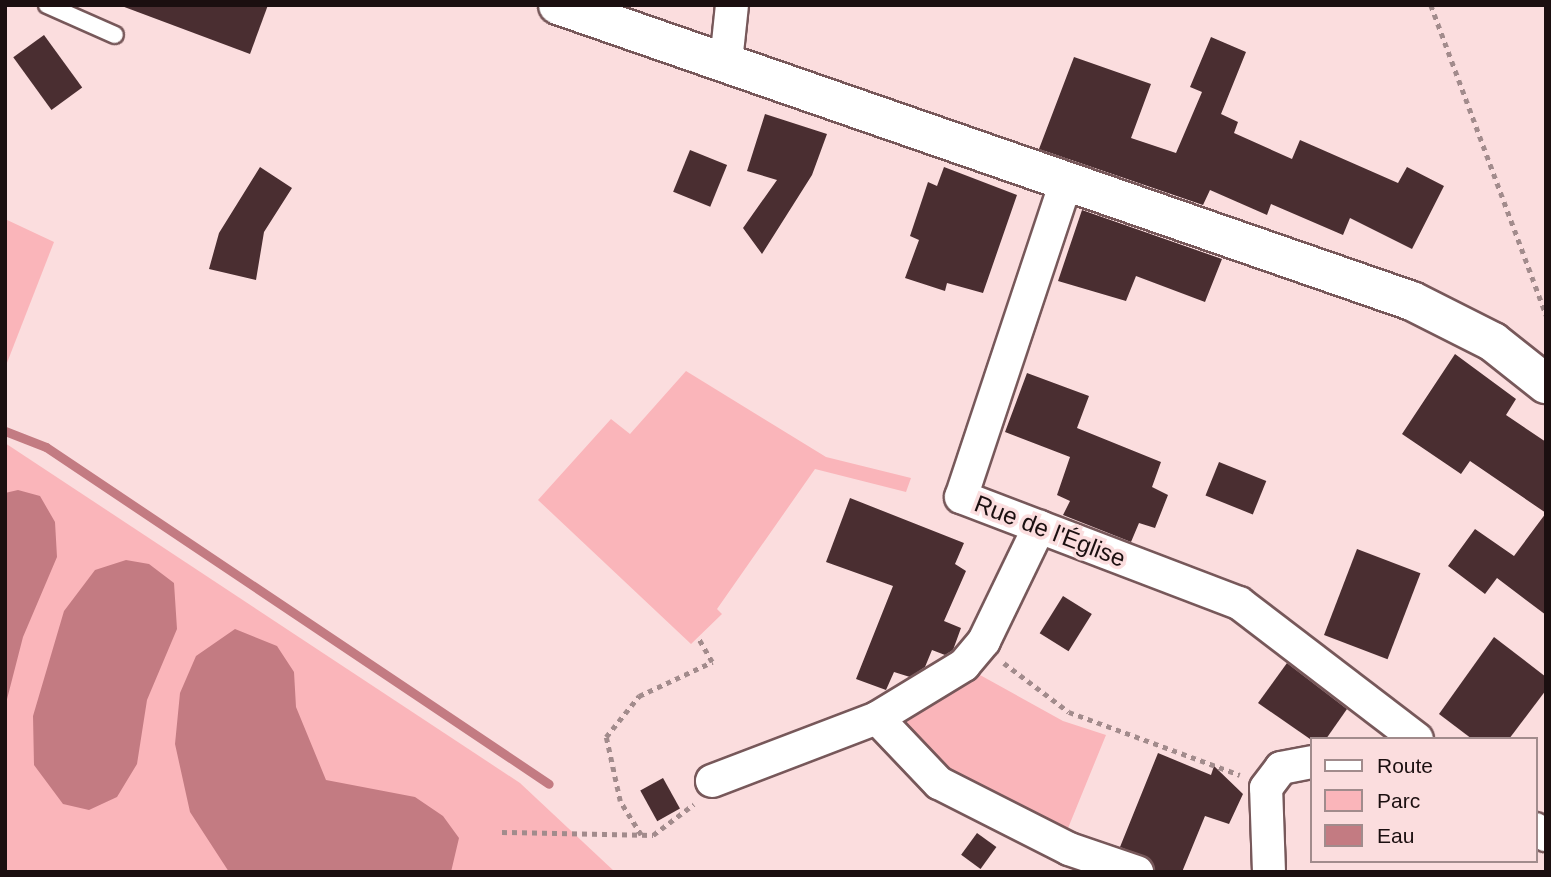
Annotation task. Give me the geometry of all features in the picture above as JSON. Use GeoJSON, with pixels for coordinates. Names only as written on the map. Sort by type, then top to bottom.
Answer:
{"type":"FeatureCollection","features":[{"type":"Feature","properties":{"kind":"street"},"geometry":{"type":"LineString","coordinates":[[558,5],[1412,301],[1493,342],[1545,382]]}},
{"type":"Feature","properties":{"kind":"street"},"geometry":{"type":"LineString","coordinates":[[726,62],[732,5]]}},
{"type":"Feature","properties":{"kind":"street","name":"Rue de l'Église"},"geometry":{"type":"LineString","coordinates":[[1066,182],[961,497],[1239,603],[1413,737]]}},
{"type":"Feature","properties":{"kind":"street"},"geometry":{"type":"LineString","coordinates":[[712,781],[877,718],[964,665],[984,641],[1039,527]]}},
{"type":"Feature","properties":{"kind":"street"},"geometry":{"type":"LineString","coordinates":[[877,718],[939,783],[1069,849],[1137,872]]}},
{"type":"Feature","properties":{"kind":"street"},"geometry":{"type":"LineString","coordinates":[[1269,872],[1266,788],[1281,768],[1310,762]]}},
{"type":"Feature","properties":{"kind":"lane"},"geometry":{"type":"LineString","coordinates":[[47,5],[115,35]]}},
{"type":"Feature","properties":{"kind":"path"},"geometry":{"type":"LineString","coordinates":[[1431,5],[1546,315]]}},
{"type":"Feature","properties":{"kind":"path"},"geometry":{"type":"LineString","coordinates":[[641,835],[620,801],[606,737],[639,696],[712,662],[698,638]]}},
{"type":"Feature","properties":{"kind":"path"},"geometry":{"type":"LineString","coordinates":[[984,641],[1040,695],[1069,712],[1165,743],[1266,788]]}},
{"type":"Feature","properties":{"kind":"path"},"geometry":{"type":"LineString","coordinates":[[502,832],[641,835],[684,817],[712,781]]}},
{"type":"Feature","properties":{"kind":"green space"},"geometry":{"type":"Polygon","coordinates":[[[5,219],[54,242],[5,368],[5,219]]]}},
{"type":"Feature","properties":{"kind":"green space"},"geometry":{"type":"Polygon","coordinates":[[[686,371],[826,457],[911,478],[906,492],[815,469],[717,609],[722,614],[691,644],[538,500],[611,419],[630,434],[686,371]]]}},
{"type":"Feature","properties":{"kind":"green space"},"geometry":{"type":"Polygon","coordinates":[[[5,443],[520,783],[615,872],[5,872],[5,443]]]}},
{"type":"Feature","properties":{"kind":"green space"},"geometry":{"type":"Polygon","coordinates":[[[980,675],[1063,721],[1106,735],[1064,838],[943,775],[902,722],[980,675]]]}},
{"type":"Feature","properties":{"kind":"water"},"geometry":{"type":"Polygon","coordinates":[[[18,490],[40,496],[55,522],[57,557],[23,637],[5,707],[5,493],[18,490]]]}},
{"type":"Feature","properties":{"kind":"water"},"geometry":{"type":"Polygon","coordinates":[[[126,560],[149,564],[174,583],[177,629],[147,700],[137,764],[117,797],[89,810],[63,804],[34,765],[33,716],[64,611],[95,570],[126,560]]]}},
{"type":"Feature","properties":{"kind":"water"},"geometry":{"type":"Polygon","coordinates":[[[235,629],[277,646],[294,672],[296,707],[326,780],[415,797],[443,816],[459,838],[451,872],[229,872],[190,812],[175,744],[180,693],[196,656],[235,629]]]}},
{"type":"Feature","properties":{"kind":"building"},"geometry":{"type":"Polygon","coordinates":[[[119,5],[268,5],[250,54],[119,5]]]}},
{"type":"Feature","properties":{"kind":"building"},"geometry":{"type":"Polygon","coordinates":[[[44,35],[82,88],[51,110],[13,57],[44,35]]]}},
{"type":"Feature","properties":{"kind":"building"},"geometry":{"type":"Polygon","coordinates":[[[1211,37],[1246,52],[1221,114],[1238,122],[1234,133],[1292,159],[1300,140],[1398,183],[1407,167],[1444,186],[1412,249],[1350,218],[1343,235],[1271,204],[1267,215],[1210,190],[1203,205],[1039,149],[1074,57],[1151,84],[1131,138],[1176,153],[1202,92],[1190,87],[1211,37]]]}},
{"type":"Feature","properties":{"kind":"building"},"geometry":{"type":"Polygon","coordinates":[[[765,114],[827,134],[812,175],[762,254],[743,228],[777,180],[747,171],[765,114]]]}},
{"type":"Feature","properties":{"kind":"building"},"geometry":{"type":"Polygon","coordinates":[[[690,150],[727,165],[710,207],[673,192],[690,150]]]}},
{"type":"Feature","properties":{"kind":"building"},"geometry":{"type":"Polygon","coordinates":[[[260,167],[292,188],[264,232],[256,280],[209,269],[219,233],[260,167]]]}},
{"type":"Feature","properties":{"kind":"building"},"geometry":{"type":"Polygon","coordinates":[[[944,167],[1017,195],[983,293],[947,283],[945,291],[905,278],[919,240],[910,236],[928,182],[937,186],[944,167]]]}},
{"type":"Feature","properties":{"kind":"building"},"geometry":{"type":"Polygon","coordinates":[[[1082,210],[1222,259],[1205,302],[1136,276],[1126,301],[1058,281],[1082,210]]]}},
{"type":"Feature","properties":{"kind":"building"},"geometry":{"type":"Polygon","coordinates":[[[1455,354],[1516,399],[1506,415],[1546,442],[1546,513],[1470,461],[1461,474],[1402,434],[1455,354]]]}},
{"type":"Feature","properties":{"kind":"building"},"geometry":{"type":"Polygon","coordinates":[[[1027,373],[1089,396],[1077,428],[1161,462],[1152,487],[1168,495],[1155,528],[1139,523],[1131,542],[1063,515],[1070,501],[1057,495],[1070,457],[1005,432],[1027,373]]]}},
{"type":"Feature","properties":{"kind":"building"},"geometry":{"type":"Polygon","coordinates":[[[1219,462],[1266,481],[1253,514],[1206,495],[1219,462]]]}},
{"type":"Feature","properties":{"kind":"building"},"geometry":{"type":"Polygon","coordinates":[[[850,498],[964,543],[955,564],[966,571],[944,621],[961,628],[953,650],[945,655],[932,650],[925,667],[910,677],[894,672],[886,690],[856,679],[893,586],[826,562],[850,498]]]}},
{"type":"Feature","properties":{"kind":"building"},"geometry":{"type":"Polygon","coordinates":[[[1546,513],[1546,615],[1497,578],[1485,594],[1448,566],[1475,529],[1514,556],[1546,513]]]}},
{"type":"Feature","properties":{"kind":"building"},"geometry":{"type":"Polygon","coordinates":[[[1357,549],[1420,573],[1388,659],[1324,635],[1357,549]]]}},
{"type":"Feature","properties":{"kind":"building"},"geometry":{"type":"Polygon","coordinates":[[[1063,596],[1092,614],[1069,651],[1040,633],[1063,596]]]}},
{"type":"Feature","properties":{"kind":"building"},"geometry":{"type":"Polygon","coordinates":[[[1494,637],[1546,677],[1546,690],[1511,737],[1469,737],[1439,714],[1494,637]]]}},
{"type":"Feature","properties":{"kind":"building"},"geometry":{"type":"Polygon","coordinates":[[[1287,663],[1347,709],[1327,737],[1310,739],[1258,703],[1287,663]]]}},
{"type":"Feature","properties":{"kind":"building"},"geometry":{"type":"Polygon","coordinates":[[[1158,753],[1211,775],[1214,766],[1243,794],[1229,824],[1205,816],[1182,872],[1155,872],[1150,859],[1120,847],[1158,753]]]}},
{"type":"Feature","properties":{"kind":"building"},"geometry":{"type":"Polygon","coordinates":[[[663,778],[680,809],[657,821],[640,791],[663,778]]]}},
{"type":"Feature","properties":{"kind":"building"},"geometry":{"type":"Polygon","coordinates":[[[977,833],[996,847],[981,869],[961,855],[977,833]]]}},
{"type":"Feature","properties":{"kind":"waterway"},"geometry":{"type":"LineString","coordinates":[[5,431],[46,447],[549,784]]}}]}
